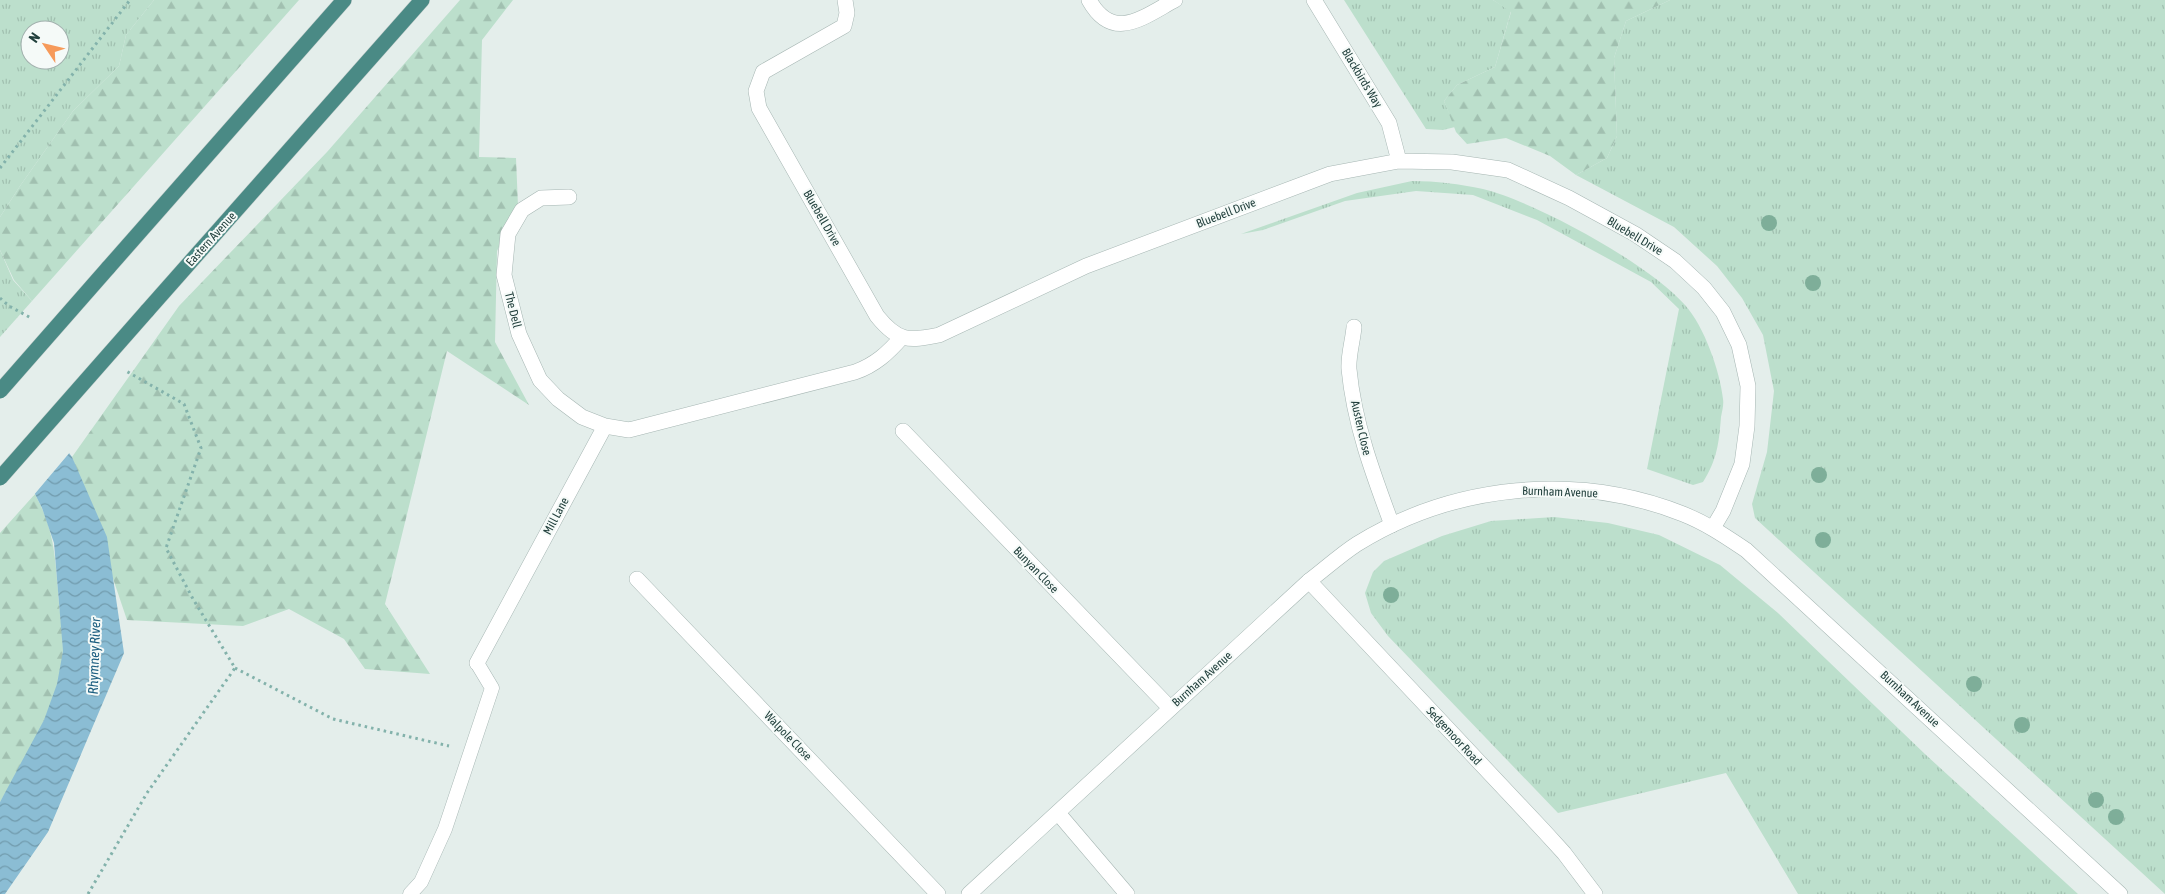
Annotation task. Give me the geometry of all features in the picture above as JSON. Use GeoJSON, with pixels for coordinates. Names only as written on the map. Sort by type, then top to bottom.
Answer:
{"type":"FeatureCollection","features":[{"type":"Feature","properties":{"kind":"highway"},"geometry":{"type":"LineString","coordinates":[[0,391],[344,0]]}},
{"type":"Feature","properties":{"kind":"highway","name":"Eastern Avenue"},"geometry":{"type":"LineString","coordinates":[[0,478],[422,0]]}},
{"type":"Feature","properties":{"kind":"street","name":"Bluebell Drive"},"geometry":{"type":"LineString","coordinates":[[845,0],[847,13],[844,26],[762,72],[756,90],[759,108],[877,316],[889,331],[902,337],[916,339],[939,335],[1086,266],[1330,174],[1399,161],[1452,162],[1508,170],[1569,198],[1635,234],[1675,261],[1704,288],[1723,312],[1739,345],[1748,386],[1747,426],[1742,464],[1713,528]]}},
{"type":"Feature","properties":{"kind":"street"},"geometry":{"type":"LineString","coordinates":[[1089,0],[1096,12],[1111,23],[1128,24],[1176,0]]}},
{"type":"Feature","properties":{"kind":"street","name":"Blackbirds Way"},"geometry":{"type":"LineString","coordinates":[[1314,0],[1388,123],[1399,161]]}},
{"type":"Feature","properties":{"kind":"street","name":"The Dell"},"geometry":{"type":"LineString","coordinates":[[569,197],[541,198],[522,210],[508,234],[504,275],[519,334],[540,380],[558,399],[582,417],[604,426]]}},
{"type":"Feature","properties":{"kind":"street","name":"Austen Close"},"geometry":{"type":"LineString","coordinates":[[1354,327],[1349,368],[1358,423],[1371,468],[1392,525]]}},
{"type":"Feature","properties":{"kind":"street"},"geometry":{"type":"LineString","coordinates":[[604,426],[629,430],[855,372],[871,366],[890,351],[902,337]]}},
{"type":"Feature","properties":{"kind":"street","name":"Mill Lane"},"geometry":{"type":"LineString","coordinates":[[477,664],[604,426]]}},
{"type":"Feature","properties":{"kind":"street","name":"Bunyan Close"},"geometry":{"type":"LineString","coordinates":[[903,431],[1170,708]]}},
{"type":"Feature","properties":{"kind":"street","name":"Burnham Avenue"},"geometry":{"type":"LineString","coordinates":[[969,894],[1309,582],[1355,545],[1392,525],[1460,499],[1490,493],[1530,489],[1610,494],[1653,504],[1684,514],[1713,528],[1746,550],[2120,894]]}},
{"type":"Feature","properties":{"kind":"street","name":"Walpole Close"},"geometry":{"type":"LineString","coordinates":[[637,579],[938,894]]}},
{"type":"Feature","properties":{"kind":"street","name":"Sedgemoor Road"},"geometry":{"type":"LineString","coordinates":[[1309,582],[1544,830],[1595,894]]}},
{"type":"Feature","properties":{"kind":"street"},"geometry":{"type":"LineString","coordinates":[[1058,813],[1127,894]]}},
{"type":"Feature","properties":{"kind":"lane","name":"Mill Lane"},"geometry":{"type":"LineString","coordinates":[[410,894],[421,882],[445,829],[492,688],[477,664]]}},
{"type":"Feature","properties":{"kind":"path"},"geometry":{"type":"LineString","coordinates":[[0,168],[130,0]]}},
{"type":"Feature","properties":{"kind":"path"},"geometry":{"type":"LineString","coordinates":[[0,298],[9,306],[34,320]]}},
{"type":"Feature","properties":{"kind":"path"},"geometry":{"type":"LineString","coordinates":[[118,367],[184,404],[200,448],[166,548],[193,599],[236,668],[333,719],[471,751]]}},
{"type":"Feature","properties":{"kind":"path"},"geometry":{"type":"LineString","coordinates":[[88,894],[147,793],[236,668]]}},
{"type":"Feature","properties":{"kind":"green space"},"geometry":{"type":"Polygon","coordinates":[[[0,0],[154,0],[126,35],[119,66],[73,111],[0,217],[0,0]]]}},
{"type":"Feature","properties":{"kind":"green space"},"geometry":{"type":"Polygon","coordinates":[[[154,0],[299,0],[32,301],[14,280],[0,250],[0,217],[73,111],[119,66],[126,35],[154,0]]]}},
{"type":"Feature","properties":{"kind":"green space"},"geometry":{"type":"Polygon","coordinates":[[[460,0],[513,0],[482,40],[479,157],[516,158],[518,206],[497,251],[495,342],[529,405],[447,351],[385,604],[430,674],[365,669],[344,639],[289,609],[243,626],[127,620],[72,457],[179,306],[327,152],[460,0]]]}},
{"type":"Feature","properties":{"kind":"green space"},"geometry":{"type":"Polygon","coordinates":[[[1344,0],[1493,0],[1511,11],[1495,67],[1457,85],[1444,101],[1455,127],[1443,130],[1426,129],[1344,0]]]}},
{"type":"Feature","properties":{"kind":"green space"},"geometry":{"type":"Polygon","coordinates":[[[1493,0],[1670,0],[1626,21],[1614,58],[1617,136],[1607,158],[1576,175],[1550,156],[1506,138],[1467,144],[1456,132],[1444,101],[1457,85],[1495,67],[1511,12],[1493,0]]]}},
{"type":"Feature","properties":{"kind":"green space"},"geometry":{"type":"Polygon","coordinates":[[[1670,0],[2165,0],[2165,894],[1755,518],[1752,504],[1767,452],[1774,391],[1763,335],[1742,298],[1717,266],[1674,227],[1576,175],[1607,158],[1617,136],[1614,58],[1626,21],[1670,0]]]}},
{"type":"Feature","properties":{"kind":"green space"},"geometry":{"type":"Polygon","coordinates":[[[1412,181],[1448,183],[1483,189],[1532,207],[1590,236],[1646,271],[1685,305],[1699,325],[1710,349],[1715,362],[1723,401],[1716,451],[1703,482],[1693,485],[1647,469],[1679,309],[1651,282],[1537,220],[1473,195],[1416,191],[1345,201],[1263,230],[1241,234],[1357,193],[1412,181]]]}},
{"type":"Feature","properties":{"kind":"green space"},"geometry":{"type":"Polygon","coordinates":[[[0,250],[13,280],[32,301],[0,337],[0,250]]]}},
{"type":"Feature","properties":{"kind":"green space"},"geometry":{"type":"Polygon","coordinates":[[[35,494],[46,518],[56,564],[63,651],[61,670],[49,709],[40,729],[0,802],[0,533],[35,494]]]}},
{"type":"Feature","properties":{"kind":"green space"},"geometry":{"type":"Polygon","coordinates":[[[1554,517],[1608,523],[1659,535],[1720,565],[1778,613],[1926,755],[2078,894],[1798,894],[1726,773],[1558,813],[1388,636],[1371,613],[1365,593],[1373,572],[1384,561],[1442,536],[1491,521],[1554,517]]]}},
{"type":"Feature","properties":{"kind":"water","name":"Rhymney River"},"geometry":{"type":"Polygon","coordinates":[[[0,352],[27,396],[72,457],[107,537],[124,653],[48,832],[5,894],[0,894],[0,802],[44,720],[57,684],[63,651],[54,543],[35,494],[0,445],[0,352]]]}},
{"type":"Feature","properties":{"kind":"pier"},"geometry":{"type":"Polygon","coordinates":[[[0,350],[29,394],[71,451],[33,496],[0,449],[0,350]]]}}]}
